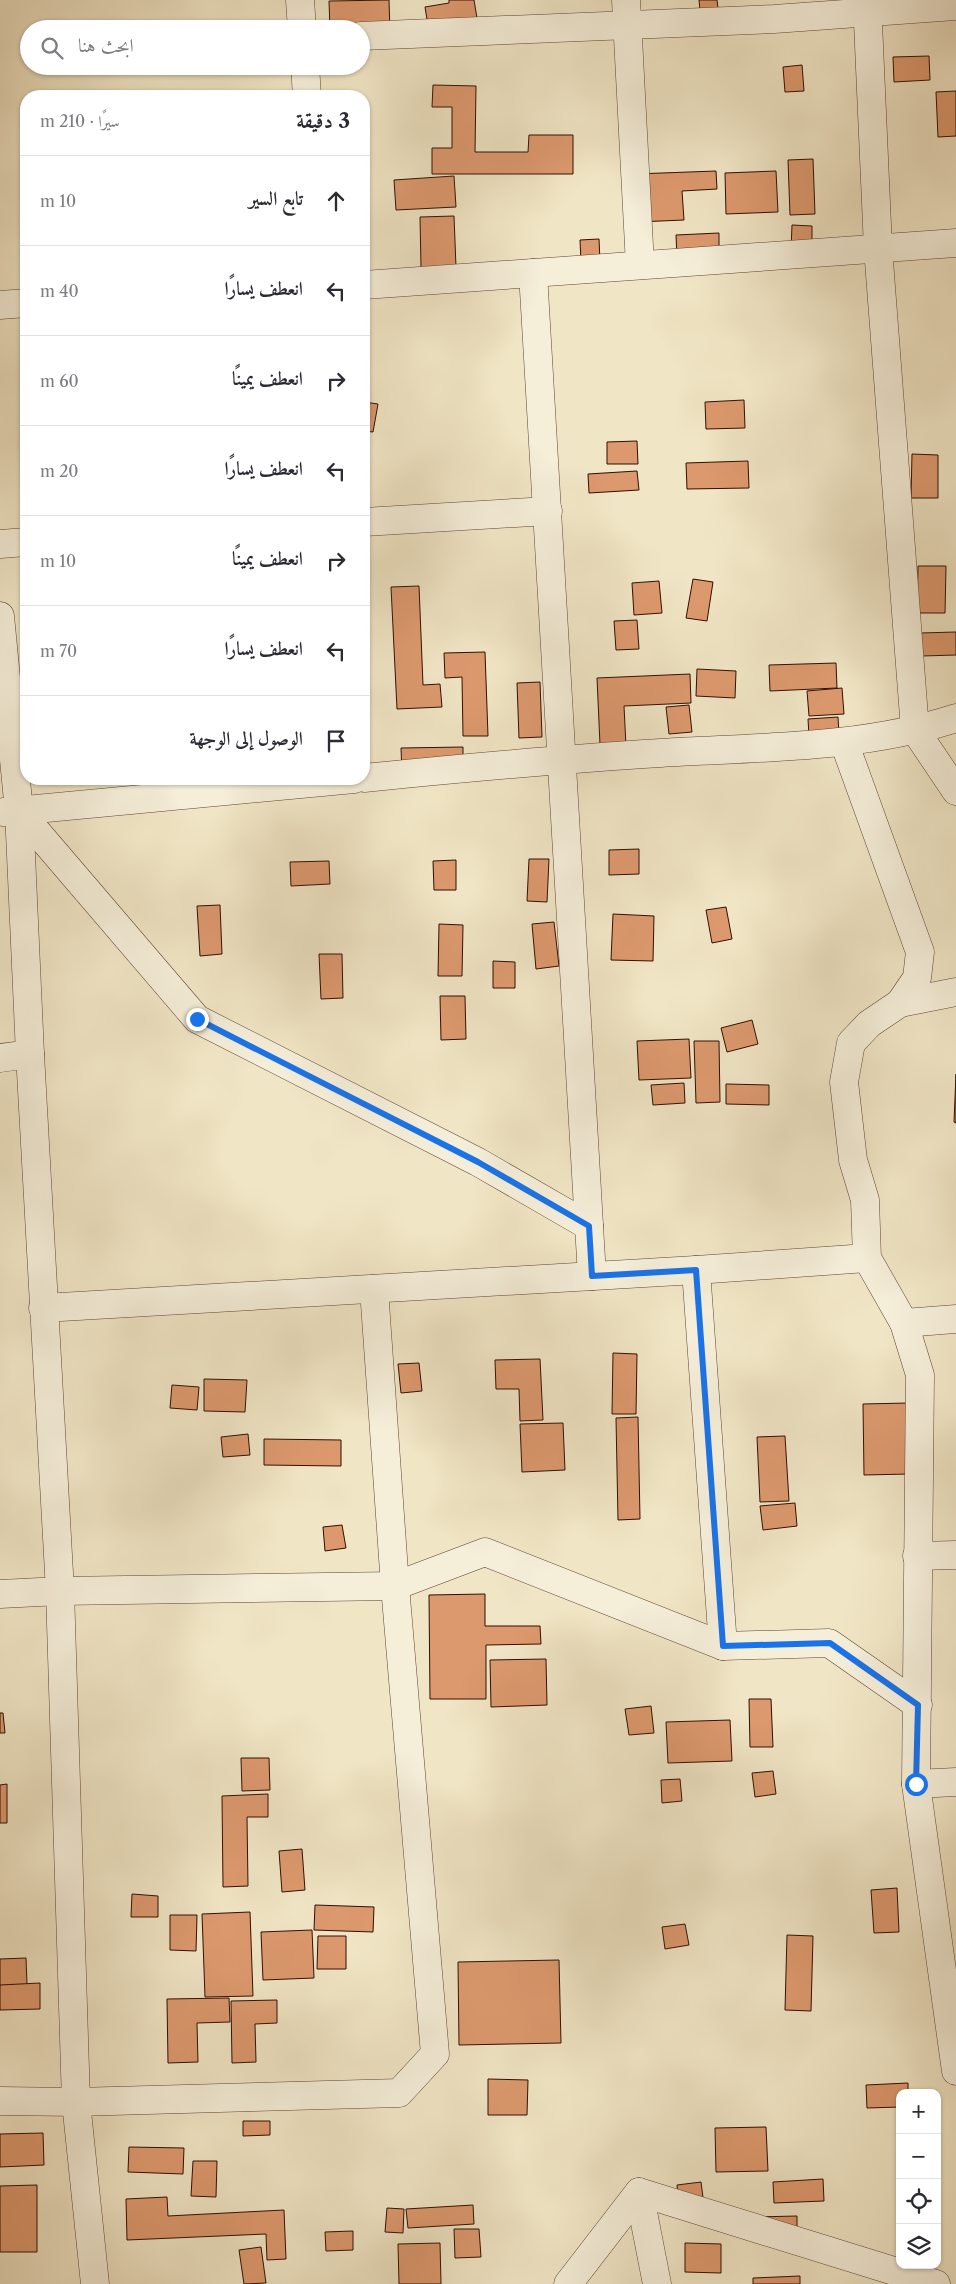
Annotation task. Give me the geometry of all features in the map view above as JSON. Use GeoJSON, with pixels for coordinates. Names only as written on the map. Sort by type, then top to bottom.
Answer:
{"type":"FeatureCollection","features":[{"type":"Feature","properties":{"kind":"street"},"geometry":{"type":"LineString","coordinates":[[300,0],[301,20]]}},
{"type":"Feature","properties":{"kind":"street"},"geometry":{"type":"LineString","coordinates":[[370,35],[627,13],[774,20],[867,6],[956,6]]}},
{"type":"Feature","properties":{"kind":"street"},"geometry":{"type":"LineString","coordinates":[[867,6],[878,248],[915,730],[956,791]]}},
{"type":"Feature","properties":{"kind":"street"},"geometry":{"type":"LineString","coordinates":[[627,13],[640,265]]}},
{"type":"Feature","properties":{"kind":"street"},"geometry":{"type":"LineString","coordinates":[[306,75],[307,90]]}},
{"type":"Feature","properties":{"kind":"street"},"geometry":{"type":"LineString","coordinates":[[370,285],[956,243]]}},
{"type":"Feature","properties":{"kind":"street"},"geometry":{"type":"LineString","coordinates":[[533,273],[592,1276]]}},
{"type":"Feature","properties":{"kind":"street"},"geometry":{"type":"LineString","coordinates":[[0,305],[20,303]]}},
{"type":"Feature","properties":{"kind":"street"},"geometry":{"type":"LineString","coordinates":[[370,522],[548,511]]}},
{"type":"Feature","properties":{"kind":"street"},"geometry":{"type":"LineString","coordinates":[[0,544],[20,542]]}},
{"type":"Feature","properties":{"kind":"street"},"geometry":{"type":"LineString","coordinates":[[0,616],[9,812],[30,1054],[60,1591],[76,2102],[95,2284]]}},
{"type":"Feature","properties":{"kind":"street"},"geometry":{"type":"LineString","coordinates":[[370,777],[562,759],[844,742],[915,730],[956,718]]}},
{"type":"Feature","properties":{"kind":"street"},"geometry":{"type":"LineString","coordinates":[[844,742],[920,952],[917,978],[900,1003],[869,1024],[851,1043],[844,1082],[853,1160],[865,1200],[867,1258],[904,1323],[920,1375],[916,1784],[956,2071]]}},
{"type":"Feature","properties":{"kind":"street"},"geometry":{"type":"LineString","coordinates":[[9,812],[291,785]]}},
{"type":"Feature","properties":{"kind":"street"},"geometry":{"type":"LineString","coordinates":[[9,812],[197,1019],[478,1162],[589,1226]]}},
{"type":"Feature","properties":{"kind":"street"},"geometry":{"type":"LineString","coordinates":[[900,1003],[956,992]]}},
{"type":"Feature","properties":{"kind":"street"},"geometry":{"type":"LineString","coordinates":[[0,1058],[30,1054]]}},
{"type":"Feature","properties":{"kind":"street"},"geometry":{"type":"LineString","coordinates":[[43,1308],[696,1270],[867,1258]]}},
{"type":"Feature","properties":{"kind":"street"},"geometry":{"type":"LineString","coordinates":[[696,1270],[723,1646]]}},
{"type":"Feature","properties":{"kind":"street"},"geometry":{"type":"LineString","coordinates":[[0,2101],[76,2102],[400,2093],[435,2054],[395,1586],[374,1289]]}},
{"type":"Feature","properties":{"kind":"street"},"geometry":{"type":"LineString","coordinates":[[904,1323],[956,1319]]}},
{"type":"Feature","properties":{"kind":"street"},"geometry":{"type":"LineString","coordinates":[[0,1594],[60,1591],[395,1586],[484,1552],[723,1646],[830,1643],[918,1705]]}},
{"type":"Feature","properties":{"kind":"street"},"geometry":{"type":"LineString","coordinates":[[917,1556],[956,1555]]}},
{"type":"Feature","properties":{"kind":"street"},"geometry":{"type":"LineString","coordinates":[[916,1784],[956,1782]]}},
{"type":"Feature","properties":{"kind":"street"},"geometry":{"type":"LineString","coordinates":[[568,2284],[639,2192]]}},
{"type":"Feature","properties":{"kind":"street"},"geometry":{"type":"LineString","coordinates":[[639,2192],[657,2284]]}},
{"type":"Feature","properties":{"kind":"street"},"geometry":{"type":"LineString","coordinates":[[639,2192],[936,2284]]}},
{"type":"Feature","properties":{"kind":"building"},"geometry":{"type":"Polygon","coordinates":[[[389,0],[390,33],[370,30],[370,20],[330,20],[329,1],[389,0]]]}},
{"type":"Feature","properties":{"kind":"building"},"geometry":{"type":"Polygon","coordinates":[[[449,0],[474,0],[478,24],[429,32],[425,7],[449,3],[449,0]]]}},
{"type":"Feature","properties":{"kind":"building"},"geometry":{"type":"Polygon","coordinates":[[[699,0],[717,0],[718,8],[700,10],[699,0]]]}},
{"type":"Feature","properties":{"kind":"building"},"geometry":{"type":"Polygon","coordinates":[[[929,56],[930,80],[894,82],[893,57],[929,56]]]}},
{"type":"Feature","properties":{"kind":"building"},"geometry":{"type":"Polygon","coordinates":[[[802,65],[804,91],[785,92],[783,67],[802,65]]]}},
{"type":"Feature","properties":{"kind":"building"},"geometry":{"type":"Polygon","coordinates":[[[433,85],[476,86],[475,152],[528,152],[529,135],[573,135],[573,174],[432,174],[432,148],[452,148],[452,107],[432,107],[433,85]]]}},
{"type":"Feature","properties":{"kind":"building"},"geometry":{"type":"Polygon","coordinates":[[[956,91],[956,136],[938,137],[936,92],[956,91]]]}},
{"type":"Feature","properties":{"kind":"building"},"geometry":{"type":"Polygon","coordinates":[[[813,159],[815,214],[790,215],[788,160],[813,159]]]}},
{"type":"Feature","properties":{"kind":"building"},"geometry":{"type":"Polygon","coordinates":[[[716,171],[717,189],[682,191],[684,220],[637,222],[635,174],[716,171]]]}},
{"type":"Feature","properties":{"kind":"building"},"geometry":{"type":"Polygon","coordinates":[[[776,171],[778,212],[726,214],[725,173],[776,171]]]}},
{"type":"Feature","properties":{"kind":"building"},"geometry":{"type":"Polygon","coordinates":[[[454,176],[456,207],[396,210],[394,180],[454,176]]]}},
{"type":"Feature","properties":{"kind":"building"},"geometry":{"type":"Polygon","coordinates":[[[454,216],[456,267],[421,268],[420,217],[454,216]]]}},
{"type":"Feature","properties":{"kind":"building"},"geometry":{"type":"Polygon","coordinates":[[[792,225],[812,226],[812,251],[791,250],[792,225]]]}},
{"type":"Feature","properties":{"kind":"building"},"geometry":{"type":"Polygon","coordinates":[[[719,233],[719,256],[677,258],[676,235],[719,233]]]}},
{"type":"Feature","properties":{"kind":"building"},"geometry":{"type":"Polygon","coordinates":[[[599,239],[600,261],[581,262],[580,240],[599,239]]]}},
{"type":"Feature","properties":{"kind":"building"},"geometry":{"type":"Polygon","coordinates":[[[744,400],[745,428],[706,429],[705,402],[744,400]]]}},
{"type":"Feature","properties":{"kind":"building"},"geometry":{"type":"Polygon","coordinates":[[[370,403],[378,404],[373,432],[370,432],[370,403]]]}},
{"type":"Feature","properties":{"kind":"building"},"geometry":{"type":"Polygon","coordinates":[[[637,441],[638,464],[607,464],[607,442],[637,441]]]}},
{"type":"Feature","properties":{"kind":"building"},"geometry":{"type":"Polygon","coordinates":[[[912,454],[938,455],[938,498],[911,498],[912,454]]]}},
{"type":"Feature","properties":{"kind":"building"},"geometry":{"type":"Polygon","coordinates":[[[748,461],[749,488],[687,489],[686,463],[748,461]]]}},
{"type":"Feature","properties":{"kind":"building"},"geometry":{"type":"Polygon","coordinates":[[[637,471],[639,490],[589,493],[588,474],[637,471]]]}},
{"type":"Feature","properties":{"kind":"building"},"geometry":{"type":"Polygon","coordinates":[[[918,566],[946,566],[945,613],[917,613],[918,566]]]}},
{"type":"Feature","properties":{"kind":"building"},"geometry":{"type":"Polygon","coordinates":[[[693,579],[713,582],[707,621],[686,618],[693,579]]]}},
{"type":"Feature","properties":{"kind":"building"},"geometry":{"type":"Polygon","coordinates":[[[659,581],[662,613],[634,615],[632,583],[659,581]]]}},
{"type":"Feature","properties":{"kind":"building"},"geometry":{"type":"Polygon","coordinates":[[[419,586],[423,685],[440,684],[442,707],[397,709],[391,587],[419,586]]]}},
{"type":"Feature","properties":{"kind":"building"},"geometry":{"type":"Polygon","coordinates":[[[637,620],[639,649],[616,650],[614,621],[637,620]]]}},
{"type":"Feature","properties":{"kind":"building"},"geometry":{"type":"Polygon","coordinates":[[[956,632],[956,655],[922,656],[920,633],[956,632]]]}},
{"type":"Feature","properties":{"kind":"building"},"geometry":{"type":"Polygon","coordinates":[[[485,652],[488,736],[463,736],[462,677],[445,678],[444,653],[485,652]]]}},
{"type":"Feature","properties":{"kind":"building"},"geometry":{"type":"Polygon","coordinates":[[[836,663],[837,688],[770,691],[769,665],[836,663]]]}},
{"type":"Feature","properties":{"kind":"building"},"geometry":{"type":"Polygon","coordinates":[[[697,669],[736,671],[735,698],[696,696],[697,669]]]}},
{"type":"Feature","properties":{"kind":"building"},"geometry":{"type":"Polygon","coordinates":[[[690,674],[691,703],[624,706],[627,766],[601,767],[597,678],[690,674]]]}},
{"type":"Feature","properties":{"kind":"building"},"geometry":{"type":"Polygon","coordinates":[[[540,682],[542,737],[519,738],[517,683],[540,682]]]}},
{"type":"Feature","properties":{"kind":"building"},"geometry":{"type":"Polygon","coordinates":[[[842,688],[844,714],[809,716],[807,691],[842,688]]]}},
{"type":"Feature","properties":{"kind":"building"},"geometry":{"type":"Polygon","coordinates":[[[689,705],[692,732],[669,734],[666,707],[689,705]]]}},
{"type":"Feature","properties":{"kind":"building"},"geometry":{"type":"Polygon","coordinates":[[[838,717],[840,751],[810,753],[808,719],[838,717]]]}},
{"type":"Feature","properties":{"kind":"building"},"geometry":{"type":"Polygon","coordinates":[[[463,747],[463,772],[402,773],[401,748],[463,747]]]}},
{"type":"Feature","properties":{"kind":"building"},"geometry":{"type":"Polygon","coordinates":[[[161,785],[183,785],[183,786],[161,787],[161,785]]]}},
{"type":"Feature","properties":{"kind":"building"},"geometry":{"type":"Polygon","coordinates":[[[639,849],[639,874],[609,875],[609,850],[639,849]]]}},
{"type":"Feature","properties":{"kind":"building"},"geometry":{"type":"Polygon","coordinates":[[[529,859],[549,859],[547,902],[527,901],[529,859]]]}},
{"type":"Feature","properties":{"kind":"building"},"geometry":{"type":"Polygon","coordinates":[[[456,860],[456,890],[434,890],[433,861],[456,860]]]}},
{"type":"Feature","properties":{"kind":"building"},"geometry":{"type":"Polygon","coordinates":[[[329,861],[330,884],[291,886],[290,862],[329,861]]]}},
{"type":"Feature","properties":{"kind":"building"},"geometry":{"type":"Polygon","coordinates":[[[220,905],[222,954],[200,956],[197,906],[220,905]]]}},
{"type":"Feature","properties":{"kind":"building"},"geometry":{"type":"Polygon","coordinates":[[[726,907],[732,939],[712,943],[706,910],[726,907]]]}},
{"type":"Feature","properties":{"kind":"building"},"geometry":{"type":"Polygon","coordinates":[[[613,914],[654,916],[653,961],[611,960],[613,914]]]}},
{"type":"Feature","properties":{"kind":"building"},"geometry":{"type":"Polygon","coordinates":[[[554,922],[559,966],[536,969],[532,924],[554,922]]]}},
{"type":"Feature","properties":{"kind":"building"},"geometry":{"type":"Polygon","coordinates":[[[439,924],[463,925],[462,976],[438,976],[439,924]]]}},
{"type":"Feature","properties":{"kind":"building"},"geometry":{"type":"Polygon","coordinates":[[[319,954],[342,954],[343,998],[321,999],[319,954]]]}},
{"type":"Feature","properties":{"kind":"building"},"geometry":{"type":"Polygon","coordinates":[[[493,961],[515,962],[515,988],[493,988],[493,961]]]}},
{"type":"Feature","properties":{"kind":"building"},"geometry":{"type":"Polygon","coordinates":[[[440,996],[465,996],[466,1039],[441,1040],[440,996]]]}},
{"type":"Feature","properties":{"kind":"building"},"geometry":{"type":"Polygon","coordinates":[[[752,1020],[758,1044],[727,1052],[721,1028],[752,1020]]]}},
{"type":"Feature","properties":{"kind":"building"},"geometry":{"type":"Polygon","coordinates":[[[689,1039],[691,1078],[639,1080],[637,1041],[689,1039]]]}},
{"type":"Feature","properties":{"kind":"building"},"geometry":{"type":"Polygon","coordinates":[[[694,1041],[719,1041],[720,1102],[696,1103],[694,1041]]]}},
{"type":"Feature","properties":{"kind":"building"},"geometry":{"type":"Polygon","coordinates":[[[956,1074],[956,1123],[954,1122],[956,1074]]]}},
{"type":"Feature","properties":{"kind":"building"},"geometry":{"type":"Polygon","coordinates":[[[684,1083],[685,1103],[653,1105],[651,1085],[684,1083]]]}},
{"type":"Feature","properties":{"kind":"building"},"geometry":{"type":"Polygon","coordinates":[[[726,1084],[769,1085],[769,1105],[726,1104],[726,1084]]]}},
{"type":"Feature","properties":{"kind":"building"},"geometry":{"type":"Polygon","coordinates":[[[613,1353],[637,1354],[636,1414],[612,1414],[613,1353]]]}},
{"type":"Feature","properties":{"kind":"building"},"geometry":{"type":"Polygon","coordinates":[[[540,1359],[543,1420],[520,1421],[519,1389],[496,1389],[495,1360],[540,1359]]]}},
{"type":"Feature","properties":{"kind":"building"},"geometry":{"type":"Polygon","coordinates":[[[419,1363],[422,1391],[401,1393],[398,1364],[419,1363]]]}},
{"type":"Feature","properties":{"kind":"building"},"geometry":{"type":"Polygon","coordinates":[[[204,1379],[247,1380],[245,1412],[204,1411],[204,1379]]]}},
{"type":"Feature","properties":{"kind":"building"},"geometry":{"type":"Polygon","coordinates":[[[172,1385],[199,1387],[197,1410],[170,1408],[172,1385]]]}},
{"type":"Feature","properties":{"kind":"building"},"geometry":{"type":"Polygon","coordinates":[[[908,1403],[909,1474],[864,1475],[863,1404],[908,1403]]]}},
{"type":"Feature","properties":{"kind":"building"},"geometry":{"type":"Polygon","coordinates":[[[638,1417],[640,1519],[618,1520],[616,1418],[638,1417]]]}},
{"type":"Feature","properties":{"kind":"building"},"geometry":{"type":"Polygon","coordinates":[[[563,1423],[565,1470],[522,1472],[520,1424],[563,1423]]]}},
{"type":"Feature","properties":{"kind":"building"},"geometry":{"type":"Polygon","coordinates":[[[248,1434],[250,1455],[223,1457],[221,1437],[248,1434]]]}},
{"type":"Feature","properties":{"kind":"building"},"geometry":{"type":"Polygon","coordinates":[[[785,1436],[789,1501],[760,1502],[757,1437],[785,1436]]]}},
{"type":"Feature","properties":{"kind":"building"},"geometry":{"type":"Polygon","coordinates":[[[264,1439],[341,1440],[341,1466],[264,1465],[264,1439]]]}},
{"type":"Feature","properties":{"kind":"building"},"geometry":{"type":"Polygon","coordinates":[[[795,1503],[797,1526],[763,1530],[760,1506],[795,1503]]]}},
{"type":"Feature","properties":{"kind":"building"},"geometry":{"type":"Polygon","coordinates":[[[342,1525],[346,1548],[325,1551],[323,1527],[342,1525]]]}},
{"type":"Feature","properties":{"kind":"building"},"geometry":{"type":"Polygon","coordinates":[[[485,1594],[485,1626],[540,1626],[541,1644],[486,1645],[486,1699],[430,1699],[429,1595],[485,1594]]]}},
{"type":"Feature","properties":{"kind":"building"},"geometry":{"type":"Polygon","coordinates":[[[546,1659],[547,1705],[491,1707],[490,1660],[546,1659]]]}},
{"type":"Feature","properties":{"kind":"building"},"geometry":{"type":"Polygon","coordinates":[[[749,1699],[771,1699],[773,1747],[750,1747],[749,1699]]]}},
{"type":"Feature","properties":{"kind":"building"},"geometry":{"type":"Polygon","coordinates":[[[651,1706],[654,1733],[629,1735],[625,1709],[651,1706]]]}},
{"type":"Feature","properties":{"kind":"building"},"geometry":{"type":"Polygon","coordinates":[[[0,1713],[3,1713],[5,1733],[0,1733],[0,1713]]]}},
{"type":"Feature","properties":{"kind":"building"},"geometry":{"type":"Polygon","coordinates":[[[730,1720],[732,1761],[668,1763],[666,1722],[730,1720]]]}},
{"type":"Feature","properties":{"kind":"building"},"geometry":{"type":"Polygon","coordinates":[[[241,1758],[269,1758],[270,1790],[242,1791],[241,1758]]]}},
{"type":"Feature","properties":{"kind":"building"},"geometry":{"type":"Polygon","coordinates":[[[773,1771],[776,1794],[755,1797],[752,1773],[773,1771]]]}},
{"type":"Feature","properties":{"kind":"building"},"geometry":{"type":"Polygon","coordinates":[[[680,1779],[682,1801],[662,1803],[661,1780],[680,1779]]]}},
{"type":"Feature","properties":{"kind":"building"},"geometry":{"type":"Polygon","coordinates":[[[7,1784],[7,1823],[0,1823],[0,1785],[7,1784]]]}},
{"type":"Feature","properties":{"kind":"building"},"geometry":{"type":"Polygon","coordinates":[[[268,1794],[268,1817],[247,1817],[248,1886],[223,1887],[222,1796],[268,1794]]]}},
{"type":"Feature","properties":{"kind":"building"},"geometry":{"type":"Polygon","coordinates":[[[302,1849],[305,1890],[282,1892],[279,1851],[302,1849]]]}},
{"type":"Feature","properties":{"kind":"building"},"geometry":{"type":"Polygon","coordinates":[[[897,1888],[899,1932],[874,1933],[871,1890],[897,1888]]]}},
{"type":"Feature","properties":{"kind":"building"},"geometry":{"type":"Polygon","coordinates":[[[132,1894],[158,1896],[158,1917],[131,1917],[132,1894]]]}},
{"type":"Feature","properties":{"kind":"building"},"geometry":{"type":"Polygon","coordinates":[[[315,1905],[374,1907],[373,1932],[314,1930],[315,1905]]]}},
{"type":"Feature","properties":{"kind":"building"},"geometry":{"type":"Polygon","coordinates":[[[250,1912],[253,1996],[205,1997],[202,1914],[250,1912]]]}},
{"type":"Feature","properties":{"kind":"building"},"geometry":{"type":"Polygon","coordinates":[[[170,1915],[197,1915],[196,1951],[170,1950],[170,1915]]]}},
{"type":"Feature","properties":{"kind":"building"},"geometry":{"type":"Polygon","coordinates":[[[685,1924],[689,1945],[665,1949],[662,1927],[685,1924]]]}},
{"type":"Feature","properties":{"kind":"building"},"geometry":{"type":"Polygon","coordinates":[[[312,1930],[314,1978],[263,1980],[261,1932],[312,1930]]]}},
{"type":"Feature","properties":{"kind":"building"},"geometry":{"type":"Polygon","coordinates":[[[787,1935],[813,1936],[811,2011],[785,2010],[787,1935]]]}},
{"type":"Feature","properties":{"kind":"building"},"geometry":{"type":"Polygon","coordinates":[[[318,1936],[346,1936],[346,1969],[317,1969],[318,1936]]]}},
{"type":"Feature","properties":{"kind":"building"},"geometry":{"type":"Polygon","coordinates":[[[26,1958],[27,1985],[0,1986],[0,1959],[26,1958]]]}},
{"type":"Feature","properties":{"kind":"building"},"geometry":{"type":"Polygon","coordinates":[[[559,1960],[561,2043],[459,2045],[458,1962],[559,1960]]]}},
{"type":"Feature","properties":{"kind":"building"},"geometry":{"type":"Polygon","coordinates":[[[40,1983],[40,2009],[0,2010],[0,1985],[40,1983]]]}},
{"type":"Feature","properties":{"kind":"building"},"geometry":{"type":"Polygon","coordinates":[[[229,1998],[230,2022],[197,2023],[198,2062],[168,2063],[167,1999],[229,1998]]]}},
{"type":"Feature","properties":{"kind":"building"},"geometry":{"type":"Polygon","coordinates":[[[277,2000],[277,2023],[255,2024],[256,2062],[232,2063],[231,2001],[277,2000]]]}},
{"type":"Feature","properties":{"kind":"building"},"geometry":{"type":"Polygon","coordinates":[[[488,2079],[528,2080],[527,2115],[488,2115],[488,2079]]]}},
{"type":"Feature","properties":{"kind":"building"},"geometry":{"type":"Polygon","coordinates":[[[908,2083],[908,2089],[896,2089],[896,2107],[867,2108],[866,2085],[908,2083]]]}},
{"type":"Feature","properties":{"kind":"building"},"geometry":{"type":"Polygon","coordinates":[[[243,2121],[270,2121],[270,2135],[243,2136],[243,2121]]]}},
{"type":"Feature","properties":{"kind":"building"},"geometry":{"type":"Polygon","coordinates":[[[766,2127],[768,2171],[716,2172],[715,2128],[766,2127]]]}},
{"type":"Feature","properties":{"kind":"building"},"geometry":{"type":"Polygon","coordinates":[[[43,2133],[44,2165],[0,2167],[0,2134],[43,2133]]]}},
{"type":"Feature","properties":{"kind":"building"},"geometry":{"type":"Polygon","coordinates":[[[129,2147],[184,2148],[183,2174],[128,2172],[129,2147]]]}},
{"type":"Feature","properties":{"kind":"building"},"geometry":{"type":"Polygon","coordinates":[[[193,2161],[217,2161],[216,2197],[191,2196],[193,2161]]]}},
{"type":"Feature","properties":{"kind":"building"},"geometry":{"type":"Polygon","coordinates":[[[823,2179],[824,2201],[774,2203],[773,2182],[823,2179]]]}},
{"type":"Feature","properties":{"kind":"building"},"geometry":{"type":"Polygon","coordinates":[[[701,2182],[704,2205],[679,2208],[677,2185],[701,2182]]]}},
{"type":"Feature","properties":{"kind":"building"},"geometry":{"type":"Polygon","coordinates":[[[37,2185],[37,2252],[0,2252],[0,2186],[37,2185]]]}},
{"type":"Feature","properties":{"kind":"building"},"geometry":{"type":"Polygon","coordinates":[[[167,2197],[168,2216],[284,2210],[286,2259],[267,2260],[266,2234],[127,2240],[126,2199],[167,2197]]]}},
{"type":"Feature","properties":{"kind":"building"},"geometry":{"type":"Polygon","coordinates":[[[473,2205],[474,2224],[408,2228],[406,2209],[473,2205]]]}},
{"type":"Feature","properties":{"kind":"building"},"geometry":{"type":"Polygon","coordinates":[[[387,2208],[404,2209],[403,2233],[385,2232],[387,2208]]]}},
{"type":"Feature","properties":{"kind":"building"},"geometry":{"type":"Polygon","coordinates":[[[797,2216],[797,2235],[755,2217],[797,2216]]]}},
{"type":"Feature","properties":{"kind":"building"},"geometry":{"type":"Polygon","coordinates":[[[454,2229],[479,2229],[481,2257],[455,2258],[454,2229]]]}},
{"type":"Feature","properties":{"kind":"building"},"geometry":{"type":"Polygon","coordinates":[[[353,2231],[353,2250],[326,2251],[325,2232],[353,2231]]]}},
{"type":"Feature","properties":{"kind":"building"},"geometry":{"type":"Polygon","coordinates":[[[440,2243],[441,2284],[399,2284],[398,2244],[440,2243]]]}},
{"type":"Feature","properties":{"kind":"building"},"geometry":{"type":"Polygon","coordinates":[[[685,2243],[721,2244],[721,2273],[685,2272],[685,2243]]]}},
{"type":"Feature","properties":{"kind":"building"},"geometry":{"type":"Polygon","coordinates":[[[261,2247],[266,2283],[244,2284],[239,2250],[261,2247]]]}},
{"type":"Feature","properties":{"kind":"building"},"geometry":{"type":"Polygon","coordinates":[[[800,2276],[800,2284],[753,2284],[753,2278],[800,2276]]]}},
{"type":"Feature","properties":{"kind":"route"},"geometry":{"type":"LineString","coordinates":[[197,1019],[478,1162],[589,1226],[592,1276],[696,1270],[723,1646],[830,1643],[918,1705],[916,1784]]}}]}
